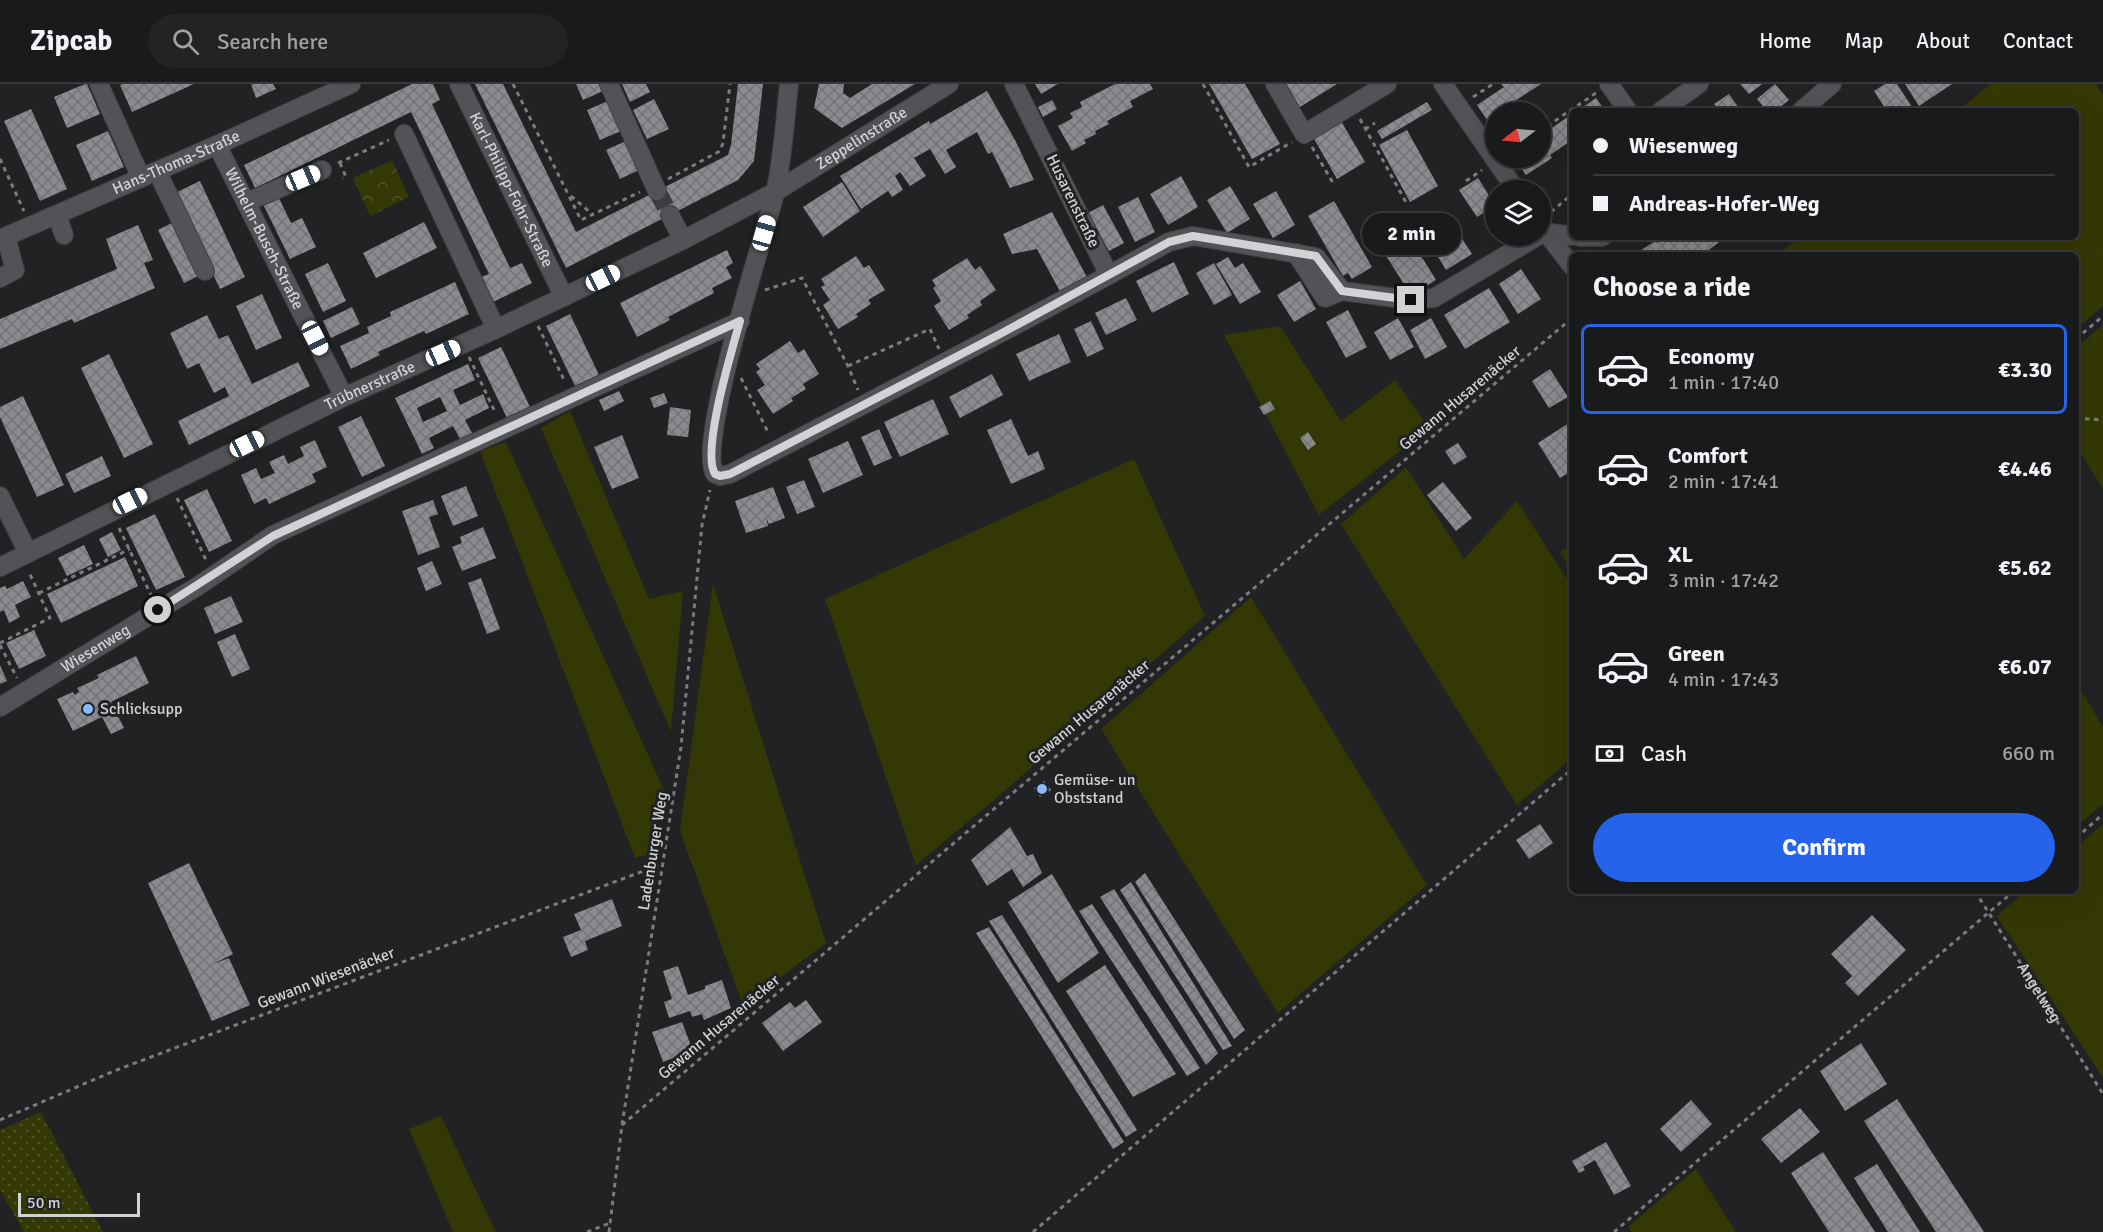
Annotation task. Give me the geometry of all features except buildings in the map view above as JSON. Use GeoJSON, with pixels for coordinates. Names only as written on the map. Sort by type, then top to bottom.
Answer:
{"type":"FeatureCollection","features":[{"type":"Feature","properties":{"kind":"street"},"geometry":{"type":"LineString","coordinates":[[99,84],[205,271]]}},
{"type":"Feature","properties":{"kind":"street","name":"Hans-Thoma-Straße"},"geometry":{"type":"LineString","coordinates":[[3,238],[217,145],[316,91],[351,84]]}},
{"type":"Feature","properties":{"kind":"street","name":"Karl-Philipp-Fohr-Straße"},"geometry":{"type":"LineString","coordinates":[[459,84],[564,297]]}},
{"type":"Feature","properties":{"kind":"street"},"geometry":{"type":"LineString","coordinates":[[609,84],[656,188]]}},
{"type":"Feature","properties":{"kind":"street"},"geometry":{"type":"LineString","coordinates":[[789,84],[775,192],[730,356],[713,432],[710,459],[715,474],[720,476],[730,474],[864,405],[1169,242],[1193,236],[1316,256],[1342,291],[1411,300],[1434,298],[1515,246]]}},
{"type":"Feature","properties":{"kind":"street","name":"Zeppelinstraße"},"geometry":{"type":"LineString","coordinates":[[775,192],[949,84]]}},
{"type":"Feature","properties":{"kind":"street","name":"Husarenstraße"},"geometry":{"type":"LineString","coordinates":[[1014,84],[1109,274]]}},
{"type":"Feature","properties":{"kind":"street"},"geometry":{"type":"LineString","coordinates":[[1275,84],[1304,134],[1387,84]]}},
{"type":"Feature","properties":{"kind":"street"},"geometry":{"type":"LineString","coordinates":[[1443,84],[1509,180]]}},
{"type":"Feature","properties":{"kind":"street"},"geometry":{"type":"LineString","coordinates":[[1609,84],[1626,108]]}},
{"type":"Feature","properties":{"kind":"street"},"geometry":{"type":"LineString","coordinates":[[1665,108],[1699,84]]}},
{"type":"Feature","properties":{"kind":"street"},"geometry":{"type":"LineString","coordinates":[[1804,108],[1832,84]]}},
{"type":"Feature","properties":{"kind":"street"},"geometry":{"type":"LineString","coordinates":[[404,134],[496,329]]}},
{"type":"Feature","properties":{"kind":"street","name":"Wilhelm-Busch-Straße"},"geometry":{"type":"LineString","coordinates":[[217,145],[344,397]]}},
{"type":"Feature","properties":{"kind":"street"},"geometry":{"type":"LineString","coordinates":[[246,202],[322,170]]}},
{"type":"Feature","properties":{"kind":"street","name":"Trübnerstraße"},"geometry":{"type":"LineString","coordinates":[[0,567],[344,397],[564,297],[683,240],[775,192]]}},
{"type":"Feature","properties":{"kind":"street"},"geometry":{"type":"LineString","coordinates":[[57,215],[64,236]]}},
{"type":"Feature","properties":{"kind":"street"},"geometry":{"type":"LineString","coordinates":[[670,215],[683,240]]}},
{"type":"Feature","properties":{"kind":"street"},"geometry":{"type":"LineString","coordinates":[[1551,230],[1569,235]]}},
{"type":"Feature","properties":{"kind":"street"},"geometry":{"type":"LineString","coordinates":[[1551,237],[1569,262]]}},
{"type":"Feature","properties":{"kind":"street"},"geometry":{"type":"LineString","coordinates":[[0,278],[15,270],[3,238]]}},
{"type":"Feature","properties":{"kind":"street","name":"Wiesenweg"},"geometry":{"type":"LineString","coordinates":[[0,707],[213,576],[273,536],[740,321]]}},
{"type":"Feature","properties":{"kind":"street"},"geometry":{"type":"LineString","coordinates":[[0,496],[25,555]]}},
{"type":"Feature","properties":{"kind":"path"},"geometry":{"type":"LineString","coordinates":[[513,84],[581,220],[656,188],[720,151],[730,84]]}},
{"type":"Feature","properties":{"kind":"path"},"geometry":{"type":"LineString","coordinates":[[1203,84],[1249,167],[1304,134],[1333,183]]}},
{"type":"Feature","properties":{"kind":"path"},"geometry":{"type":"LineString","coordinates":[[1459,107],[1493,84]]}},
{"type":"Feature","properties":{"kind":"path"},"geometry":{"type":"LineString","coordinates":[[1574,108],[1609,84]]}},
{"type":"Feature","properties":{"kind":"path"},"geometry":{"type":"LineString","coordinates":[[1352,105],[1407,204]]}},
{"type":"Feature","properties":{"kind":"path"},"geometry":{"type":"LineString","coordinates":[[1551,124],[1569,111]]}},
{"type":"Feature","properties":{"kind":"path"},"geometry":{"type":"LineString","coordinates":[[1365,129],[1375,123]]}},
{"type":"Feature","properties":{"kind":"path"},"geometry":{"type":"LineString","coordinates":[[322,170],[404,134]]}},
{"type":"Feature","properties":{"kind":"path"},"geometry":{"type":"LineString","coordinates":[[0,159],[31,226]]}},
{"type":"Feature","properties":{"kind":"path"},"geometry":{"type":"LineString","coordinates":[[1320,161],[1325,159]]}},
{"type":"Feature","properties":{"kind":"path"},"geometry":{"type":"LineString","coordinates":[[340,163],[346,177],[343,178]]}},
{"type":"Feature","properties":{"kind":"path"},"geometry":{"type":"LineString","coordinates":[[568,194],[592,214]]}},
{"type":"Feature","properties":{"kind":"path"},"geometry":{"type":"LineString","coordinates":[[1551,219],[1569,198]]}},
{"type":"Feature","properties":{"kind":"path"},"geometry":{"type":"LineString","coordinates":[[746,296],[802,278],[848,366],[864,405]]}},
{"type":"Feature","properties":{"kind":"path"},"geometry":{"type":"LineString","coordinates":[[532,312],[572,397]]}},
{"type":"Feature","properties":{"kind":"path"},"geometry":{"type":"LineString","coordinates":[[2079,336],[2103,316]]}},
{"type":"Feature","properties":{"kind":"path","name":"Gewann Husarenäcker"},"geometry":{"type":"LineString","coordinates":[[622,1125],[1569,321]]}},
{"type":"Feature","properties":{"kind":"path"},"geometry":{"type":"LineString","coordinates":[[848,366],[930,328],[945,362]]}},
{"type":"Feature","properties":{"kind":"path"},"geometry":{"type":"LineString","coordinates":[[463,344],[504,429]]}},
{"type":"Feature","properties":{"kind":"path"},"geometry":{"type":"LineString","coordinates":[[730,356],[776,449]]}},
{"type":"Feature","properties":{"kind":"path"},"geometry":{"type":"LineString","coordinates":[[2079,417],[2103,420]]}},
{"type":"Feature","properties":{"kind":"path","name":"Ladenburger Weg"},"geometry":{"type":"LineString","coordinates":[[609,1232],[622,1125],[681,747],[702,525],[715,474]]}},
{"type":"Feature","properties":{"kind":"path"},"geometry":{"type":"LineString","coordinates":[[170,482],[213,576]]}},
{"type":"Feature","properties":{"kind":"path"},"geometry":{"type":"LineString","coordinates":[[111,511],[158,610]]}},
{"type":"Feature","properties":{"kind":"path"},"geometry":{"type":"LineString","coordinates":[[39,593],[130,549]]}},
{"type":"Feature","properties":{"kind":"path"},"geometry":{"type":"LineString","coordinates":[[24,692],[0,644],[50,618],[25,555]]}},
{"type":"Feature","properties":{"kind":"path"},"geometry":{"type":"LineString","coordinates":[[1033,1232],[1569,772]]}},
{"type":"Feature","properties":{"kind":"path"},"geometry":{"type":"LineString","coordinates":[[2079,835],[2103,814]]}},
{"type":"Feature","properties":{"kind":"path","name":"Gewann Wiesenäcker"},"geometry":{"type":"LineString","coordinates":[[0,1120],[126,1067],[662,864]]}},
{"type":"Feature","properties":{"kind":"path","name":"Angelweg"},"geometry":{"type":"LineString","coordinates":[[1977,894],[2103,1094]]}},
{"type":"Feature","properties":{"kind":"path"},"geometry":{"type":"LineString","coordinates":[[1614,1232],[2011,894]]}},
{"type":"Feature","properties":{"kind":"path"},"geometry":{"type":"LineString","coordinates":[[586,1232],[610,1223]]}},
{"type":"Feature","properties":{"kind":"green space"},"geometry":{"type":"Polygon","coordinates":[[[1991,84],[2096,84],[2103,95],[2103,306],[2079,326],[2079,252],[1782,252],[1796,240],[2079,240],[2079,108],[1961,108],[1991,84]]]}},
{"type":"Feature","properties":{"kind":"green space"},"geometry":{"type":"Polygon","coordinates":[[[392,160],[409,197],[370,216],[353,178],[392,160]]]}},
{"type":"Feature","properties":{"kind":"green space"},"geometry":{"type":"Polygon","coordinates":[[[2103,325],[2103,489],[2079,450],[2079,345],[2103,325]]]}},
{"type":"Feature","properties":{"kind":"green space"},"geometry":{"type":"Polygon","coordinates":[[[1280,326],[1341,421],[1395,380],[1429,428],[1319,515],[1224,335],[1280,326]]]}},
{"type":"Feature","properties":{"kind":"green space"},"geometry":{"type":"Polygon","coordinates":[[[570,411],[649,599],[683,591],[671,732],[541,428],[570,411]]]}},
{"type":"Feature","properties":{"kind":"green space"},"geometry":{"type":"Polygon","coordinates":[[[506,442],[664,790],[650,854],[635,858],[480,451],[506,442]]]}},
{"type":"Feature","properties":{"kind":"green space"},"geometry":{"type":"Polygon","coordinates":[[[1134,459],[1205,616],[916,865],[825,599],[1134,459]]]}},
{"type":"Feature","properties":{"kind":"green space"},"geometry":{"type":"Polygon","coordinates":[[[1406,467],[1464,559],[1517,501],[1569,582],[1569,761],[1517,805],[1341,524],[1406,467]]]}},
{"type":"Feature","properties":{"kind":"green space"},"geometry":{"type":"Polygon","coordinates":[[[1569,547],[1569,566],[1560,552],[1569,547]]]}},
{"type":"Feature","properties":{"kind":"green space"},"geometry":{"type":"Polygon","coordinates":[[[713,584],[826,943],[778,979],[746,1014],[680,831],[713,584]]]}},
{"type":"Feature","properties":{"kind":"green space"},"geometry":{"type":"Polygon","coordinates":[[[1251,597],[1427,885],[1278,1013],[1101,729],[1251,597]]]}},
{"type":"Feature","properties":{"kind":"green space"},"geometry":{"type":"Polygon","coordinates":[[[2079,687],[2103,727],[2103,804],[2079,824],[2079,687]]]}},
{"type":"Feature","properties":{"kind":"green space"},"geometry":{"type":"Polygon","coordinates":[[[2103,824],[2103,1078],[1997,916],[2022,894],[2079,894],[2079,844],[2103,824]]]}},
{"type":"Feature","properties":{"kind":"green space"},"geometry":{"type":"Polygon","coordinates":[[[41,1112],[103,1232],[24,1232],[0,1190],[0,1130],[41,1112]]]}},
{"type":"Feature","properties":{"kind":"green space"},"geometry":{"type":"Polygon","coordinates":[[[441,1116],[496,1232],[453,1232],[409,1129],[441,1116]]]}},
{"type":"Feature","properties":{"kind":"green space"},"geometry":{"type":"Polygon","coordinates":[[[1696,1169],[1736,1232],[1631,1232],[1629,1226],[1696,1169]]]}},
{"type":"Feature","properties":{"kind":"tunnel"},"geometry":{"type":"LineString","coordinates":[[657,191],[670,215]]}},
{"type":"Feature","properties":{"kind":"place","name":"Schlicksupp"},"geometry":{"type":"Point","coordinates":[88,709]}},
{"type":"Feature","properties":{"kind":"place","name":"Gemüse- un Obststand"},"geometry":{"type":"Point","coordinates":[1042,789]}},
{"type":"Feature","properties":{"kind":"route"},"geometry":{"type":"LineString","coordinates":[[158,610],[273,536],[740,321],[713,432],[710,459],[712,470],[720,476],[730,474],[864,405],[1169,242],[1193,236],[1316,256],[1342,291],[1411,300]]}}]}
